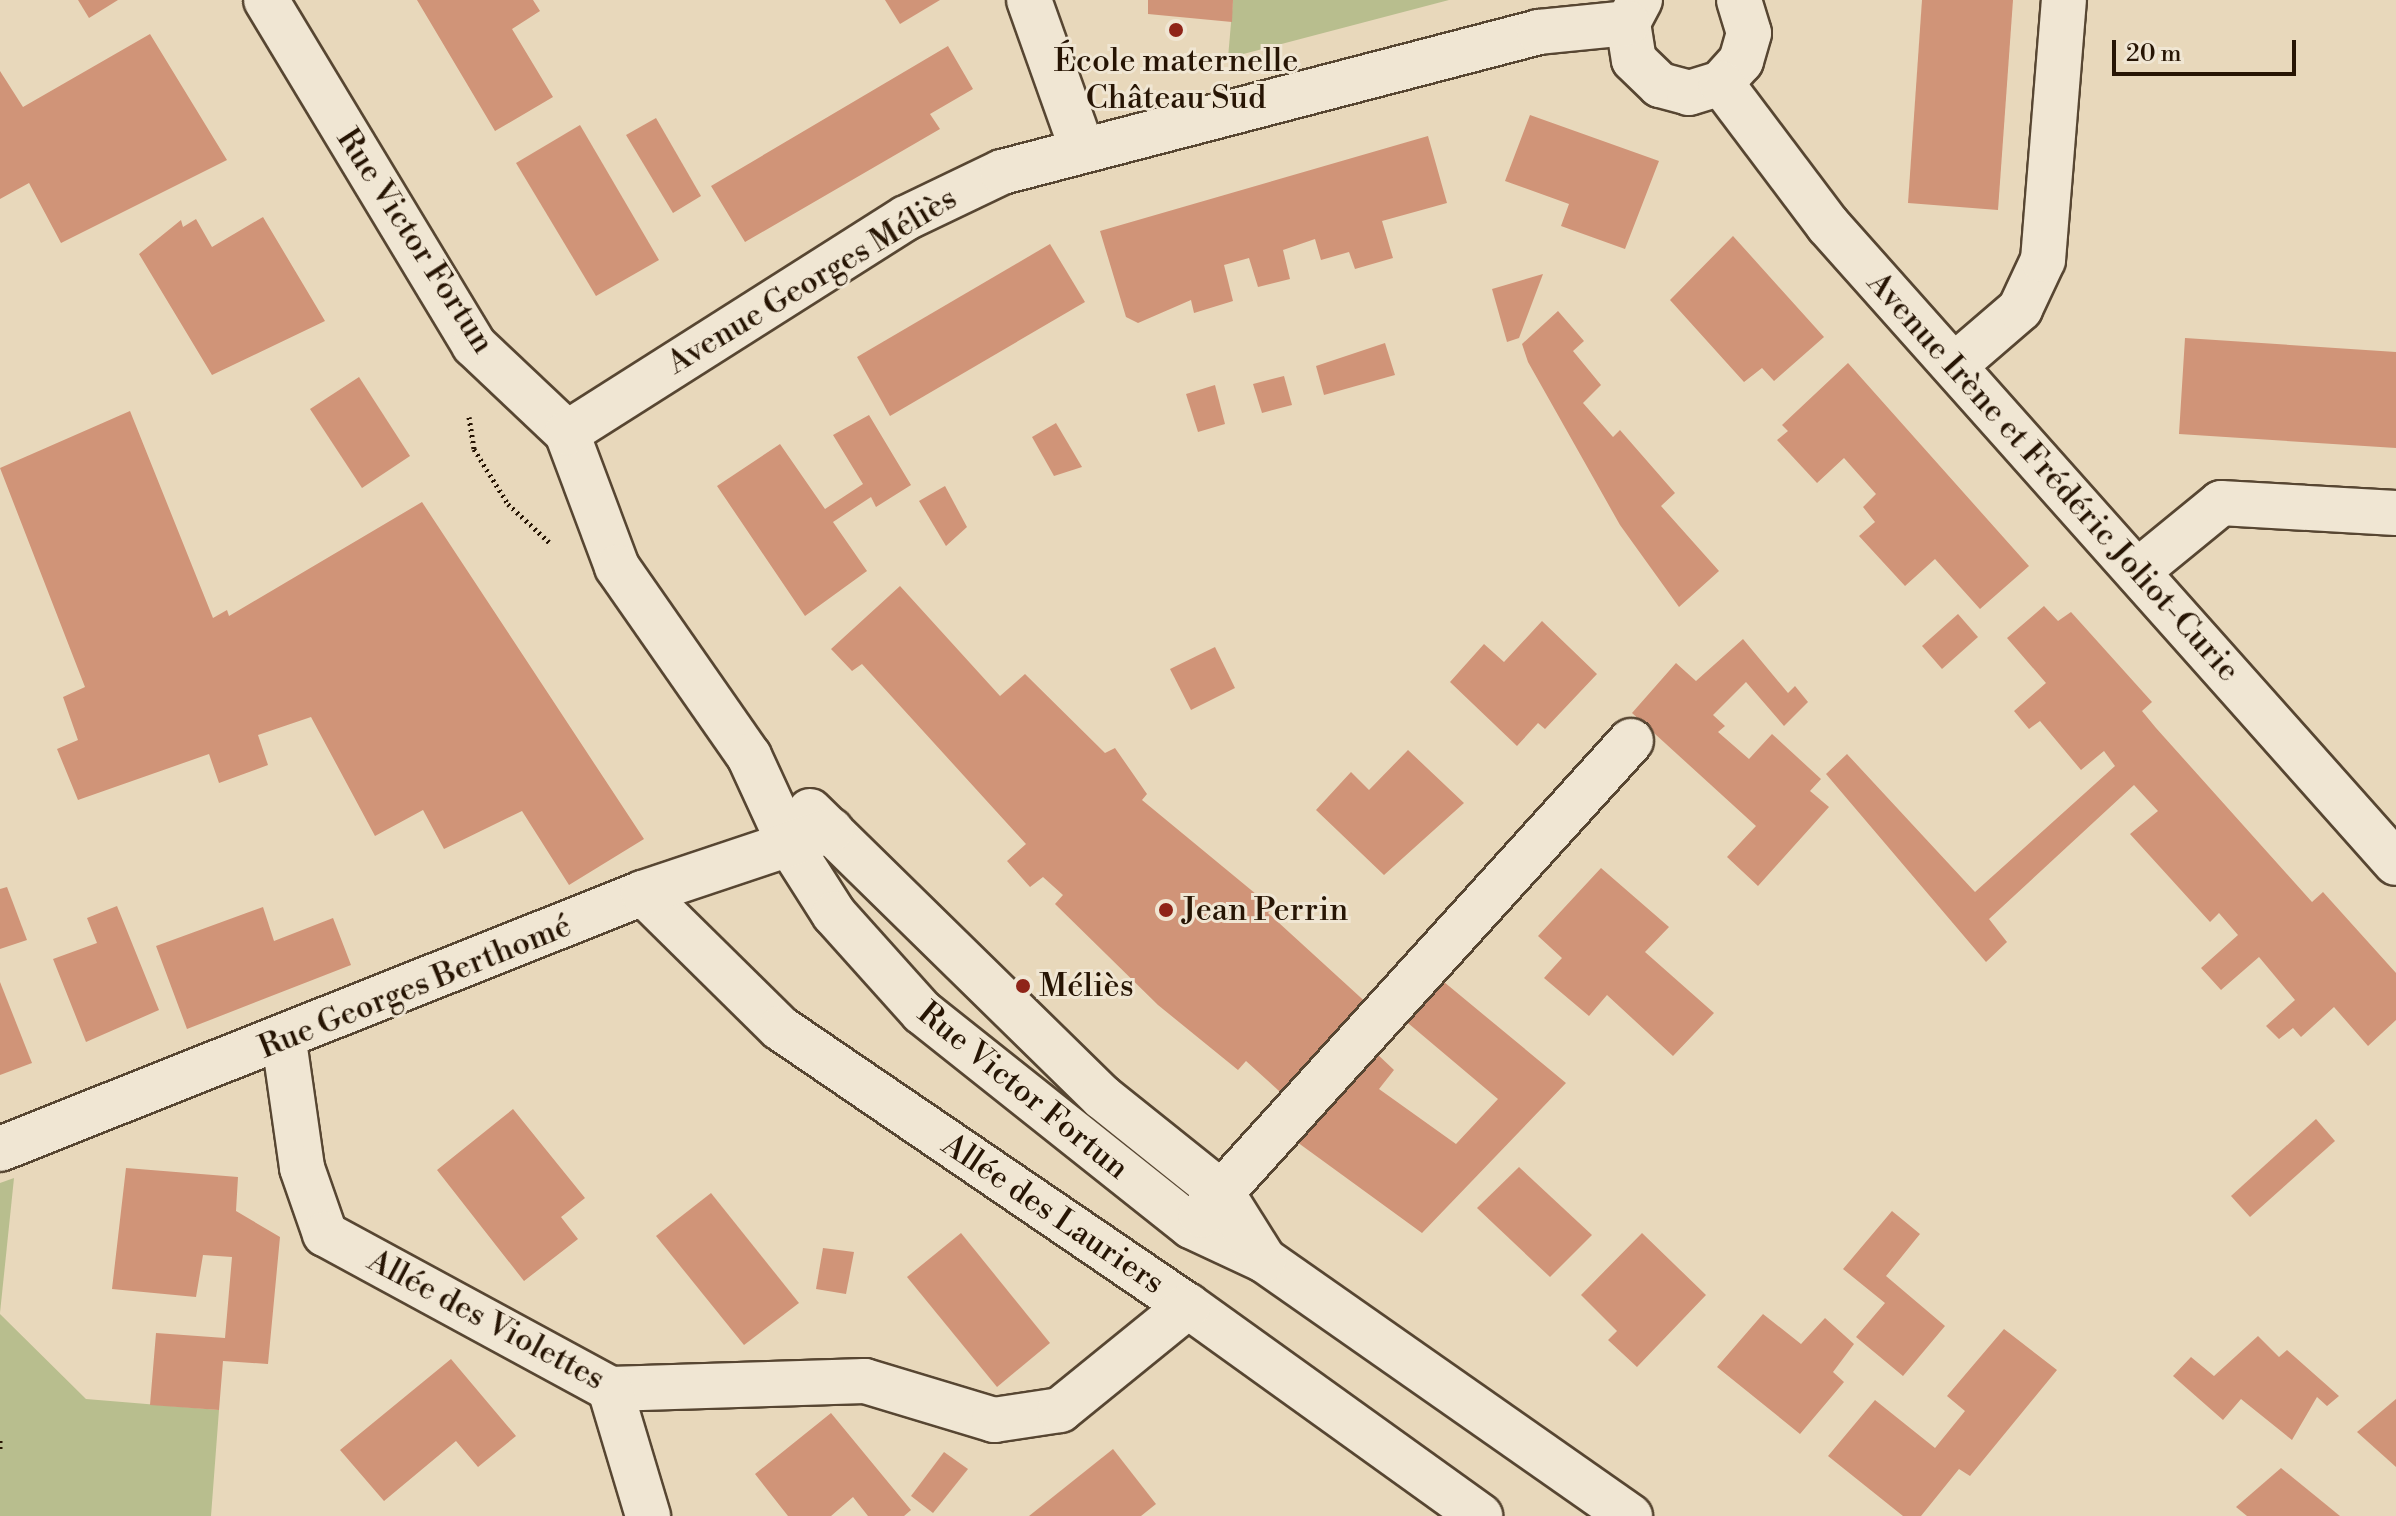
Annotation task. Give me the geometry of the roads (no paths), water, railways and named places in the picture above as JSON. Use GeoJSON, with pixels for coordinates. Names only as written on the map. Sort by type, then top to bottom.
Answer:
{"type":"FeatureCollection","features":[{"type":"Feature","properties":{"kind":"street","name":"Rue Victor Fortun"},"geometry":{"type":"LineString","coordinates":[[266,0],[474,345],[567,433],[617,567],[749,756],[790,845],[834,914],[922,1012],[1191,1226],[1264,1260],[1630,1516]]}},
{"type":"Feature","properties":{"kind":"street"},"geometry":{"type":"LineString","coordinates":[[1029,0],[1082,149]]}},
{"type":"Feature","properties":{"kind":"street"},"geometry":{"type":"LineString","coordinates":[[1634,12],[1634,60],[1660,85],[1689,93],[1721,83],[1741,61],[1749,33],[1739,0]]}},
{"type":"Feature","properties":{"kind":"street"},"geometry":{"type":"LineString","coordinates":[[1955,365],[2020,309],[2043,260],[2064,0]]}},
{"type":"Feature","properties":{"kind":"street","name":"Avenue Georges Méliès"},"geometry":{"type":"LineString","coordinates":[[567,433],[906,218],[1002,172],[1539,32],[1634,12]]}},
{"type":"Feature","properties":{"kind":"street","name":"Avenue Irène et Frédéric Joliot-Curie"},"geometry":{"type":"LineString","coordinates":[[1721,83],[1828,225],[2396,863]]}},
{"type":"Feature","properties":{"kind":"street"},"geometry":{"type":"LineString","coordinates":[[2138,571],[2221,503],[2396,513]]}},
{"type":"Feature","properties":{"kind":"street"},"geometry":{"type":"LineString","coordinates":[[1191,1226],[1631,741]]}},
{"type":"Feature","properties":{"kind":"street","name":"Rue Victor Fortun"},"geometry":{"type":"LineString","coordinates":[[749,756],[831,830],[1102,1097],[1222,1193],[1264,1260]]}},
{"type":"Feature","properties":{"kind":"street","name":"Rue Georges Berthomé"},"geometry":{"type":"LineString","coordinates":[[0,1149],[284,1041],[643,893],[831,830]]}},
{"type":"Feature","properties":{"kind":"street","name":"Allée des Lauriers"},"geometry":{"type":"LineString","coordinates":[[643,893],[780,1028],[1188,1306],[1480,1516]]}},
{"type":"Feature","properties":{"kind":"street","name":"Allée des Violettes"},"geometry":{"type":"LineString","coordinates":[[284,1041],[302,1168],[325,1234],[610,1389],[865,1381],[994,1420],[1060,1410],[1188,1306]]}},
{"type":"Feature","properties":{"kind":"street"},"geometry":{"type":"LineString","coordinates":[[610,1389],[648,1516]]}},
{"type":"Feature","properties":{"kind":"place","name":"École maternelle Château Sud"},"geometry":{"type":"Point","coordinates":[1176,30]}},
{"type":"Feature","properties":{"kind":"place","name":"Jean Perrin"},"geometry":{"type":"Point","coordinates":[1166,910]}},
{"type":"Feature","properties":{"kind":"place","name":"Méliès"},"geometry":{"type":"Point","coordinates":[1023,986]}}]}
